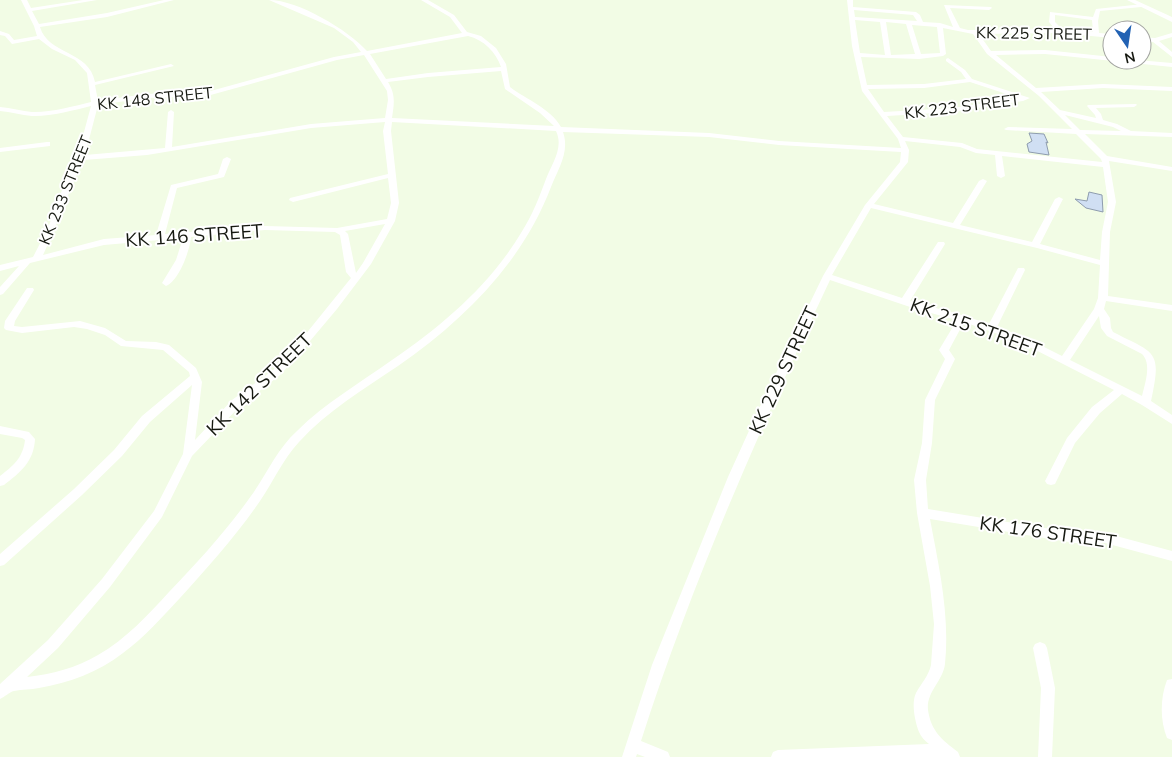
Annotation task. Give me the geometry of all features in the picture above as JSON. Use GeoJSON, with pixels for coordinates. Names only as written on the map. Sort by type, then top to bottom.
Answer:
{"type":"FeatureCollection","features":[{"type":"Feature","properties":{"kind":"main road"},"geometry":{"type":"LineString","coordinates":[[1130,0],[1172,19]]}},
{"type":"Feature","properties":{"kind":"street"},"geometry":{"type":"LineString","coordinates":[[0,44],[40,37],[37,26],[24,0]]}},
{"type":"Feature","properties":{"kind":"street"},"geometry":{"type":"LineString","coordinates":[[29,10],[94,0]]}},
{"type":"Feature","properties":{"kind":"street"},"geometry":{"type":"LineString","coordinates":[[37,26],[100,16],[171,0]]}},
{"type":"Feature","properties":{"kind":"street","name":"KK 142 STREET"},"geometry":{"type":"LineString","coordinates":[[0,693],[11,685],[53,644],[149,526],[170,492],[188,454],[236,403],[276,373],[291,358],[334,307],[355,277],[367,264],[392,221],[395,203],[387,131],[391,95],[366,52],[336,27],[274,0]]}},
{"type":"Feature","properties":{"kind":"street"},"geometry":{"type":"LineString","coordinates":[[11,685],[36,683],[88,666],[110,655],[136,636],[232,532],[263,489],[286,449],[301,432],[356,388],[408,354],[469,302],[514,251],[534,221],[550,179],[561,158],[562,140],[560,129],[551,118],[507,88],[504,69],[497,53],[474,35],[465,34],[452,16],[424,0]]}},
{"type":"Feature","properties":{"kind":"street"},"geometry":{"type":"LineString","coordinates":[[1096,35],[1095,19],[1099,10],[1141,5]]}},
{"type":"Feature","properties":{"kind":"street","name":"KK 225 STREET"},"geometry":{"type":"LineString","coordinates":[[957,28],[946,6],[989,8]]}},
{"type":"Feature","properties":{"kind":"street"},"geometry":{"type":"LineString","coordinates":[[81,158],[168,150],[293,128],[389,120],[572,131],[709,135],[779,143],[905,150],[901,140],[864,87],[850,8],[900,9],[916,14],[922,24]]}},
{"type":"Feature","properties":{"kind":"street","name":"KK 225 STREET"},"geometry":{"type":"LineString","coordinates":[[850,8],[883,21],[940,25],[963,31],[1060,31],[1102,35]]}},
{"type":"Feature","properties":{"kind":"street"},"geometry":{"type":"LineString","coordinates":[[1060,31],[1052,22],[1052,12],[1095,19]]}},
{"type":"Feature","properties":{"kind":"street"},"geometry":{"type":"LineString","coordinates":[[883,21],[888,57]]}},
{"type":"Feature","properties":{"kind":"street"},"geometry":{"type":"LineString","coordinates":[[909,23],[919,56]]}},
{"type":"Feature","properties":{"kind":"street"},"geometry":{"type":"LineString","coordinates":[[857,55],[888,57],[943,54],[940,25]]}},
{"type":"Feature","properties":{"kind":"street"},"geometry":{"type":"LineString","coordinates":[[975,32],[989,53],[1038,92],[1079,132],[1105,161],[1112,202],[1106,232],[1102,298],[1099,308],[1064,361]]}},
{"type":"Feature","properties":{"kind":"street"},"geometry":{"type":"LineString","coordinates":[[0,33],[7,34],[12,42]]}},
{"type":"Feature","properties":{"kind":"street","name":"KK 148 STREET"},"geometry":{"type":"LineString","coordinates":[[0,110],[15,110],[32,114],[95,103],[160,95],[192,96],[216,92],[321,62],[465,34]]}},
{"type":"Feature","properties":{"kind":"street"},"geometry":{"type":"LineString","coordinates":[[1152,40],[1172,35]]}},
{"type":"Feature","properties":{"kind":"street","name":"KK 233 STREET"},"geometry":{"type":"LineString","coordinates":[[36,260],[52,228],[69,182],[81,158],[95,103],[93,84],[86,66],[77,59],[54,48],[40,37]]}},
{"type":"Feature","properties":{"kind":"street"},"geometry":{"type":"LineString","coordinates":[[1155,40],[1172,55]]}},
{"type":"Feature","properties":{"kind":"street"},"geometry":{"type":"LineString","coordinates":[[989,53],[1050,53],[1102,59]]}},
{"type":"Feature","properties":{"kind":"street"},"geometry":{"type":"LineString","coordinates":[[948,60],[963,71],[970,80]]}},
{"type":"Feature","properties":{"kind":"street"},"geometry":{"type":"LineString","coordinates":[[1152,63],[1172,65]]}},
{"type":"Feature","properties":{"kind":"street"},"geometry":{"type":"LineString","coordinates":[[93,84],[171,66]]}},
{"type":"Feature","properties":{"kind":"street"},"geometry":{"type":"LineString","coordinates":[[384,82],[428,75],[504,69]]}},
{"type":"Feature","properties":{"kind":"street"},"geometry":{"type":"LineString","coordinates":[[144,72],[152,80]]}},
{"type":"Feature","properties":{"kind":"street"},"geometry":{"type":"LineString","coordinates":[[864,87],[924,86],[970,80],[1026,98]]}},
{"type":"Feature","properties":{"kind":"street","name":"KK 223 STREET"},"geometry":{"type":"LineString","coordinates":[[883,114],[952,110],[1026,98],[1038,92],[1103,86],[1172,90]]}},
{"type":"Feature","properties":{"kind":"street"},"geometry":{"type":"LineString","coordinates":[[1100,121],[1098,114],[1090,106],[1134,104]]}},
{"type":"Feature","properties":{"kind":"street"},"geometry":{"type":"LineString","coordinates":[[1057,111],[1115,125],[1130,134]]}},
{"type":"Feature","properties":{"kind":"street"},"geometry":{"type":"LineString","coordinates":[[168,150],[172,112]]}},
{"type":"Feature","properties":{"kind":"street"},"geometry":{"type":"LineString","coordinates":[[1008,129],[1172,135]]}},
{"type":"Feature","properties":{"kind":"street"},"geometry":{"type":"LineString","coordinates":[[901,140],[913,139],[962,145],[976,151],[998,154],[1105,161],[1172,170]]}},
{"type":"Feature","properties":{"kind":"street"},"geometry":{"type":"LineString","coordinates":[[0,150],[46,144]]}},
{"type":"Feature","properties":{"kind":"street","name":"KK 229 STREET"},"geometry":{"type":"LineString","coordinates":[[631,751],[659,665],[734,477],[768,400],[827,276],[869,206],[904,162],[905,150]]}},
{"type":"Feature","properties":{"kind":"street"},"geometry":{"type":"LineString","coordinates":[[998,154],[1001,176]]}},
{"type":"Feature","properties":{"kind":"street"},"geometry":{"type":"LineString","coordinates":[[160,237],[174,186],[221,175],[227,159]]}},
{"type":"Feature","properties":{"kind":"street"},"geometry":{"type":"LineString","coordinates":[[293,200],[392,175]]}},
{"type":"Feature","properties":{"kind":"street"},"geometry":{"type":"LineString","coordinates":[[956,225],[983,181]]}},
{"type":"Feature","properties":{"kind":"street"},"geometry":{"type":"LineString","coordinates":[[1035,245],[1059,199]]}},
{"type":"Feature","properties":{"kind":"street"},"geometry":{"type":"LineString","coordinates":[[869,206],[956,225],[1105,264]]}},
{"type":"Feature","properties":{"kind":"street","name":"KK 146 STREET"},"geometry":{"type":"LineString","coordinates":[[0,268],[104,242],[265,228],[337,230],[392,221]]}},
{"type":"Feature","properties":{"kind":"street"},"geometry":{"type":"LineString","coordinates":[[337,230],[344,234],[350,272],[355,277]]}},
{"type":"Feature","properties":{"kind":"street"},"geometry":{"type":"LineString","coordinates":[[166,283],[179,263],[187,234]]}},
{"type":"Feature","properties":{"kind":"street"},"geometry":{"type":"LineString","coordinates":[[905,301],[941,244]]}},
{"type":"Feature","properties":{"kind":"street","name":"KK 233 STREET"},"geometry":{"type":"LineString","coordinates":[[0,292],[26,263]]}},
{"type":"Feature","properties":{"kind":"street"},"geometry":{"type":"LineString","coordinates":[[991,329],[1021,270]]}},
{"type":"Feature","properties":{"kind":"street","name":"KK 215 STREET"},"geometry":{"type":"LineString","coordinates":[[827,276],[962,318],[1021,339],[1146,402],[1172,420]]}},
{"type":"Feature","properties":{"kind":"street"},"geometry":{"type":"LineString","coordinates":[[30,290],[10,321],[9,328],[22,330],[74,324],[82,325],[118,338],[124,344],[156,345],[166,348],[193,370],[197,382],[196,402],[190,428],[188,454]]}},
{"type":"Feature","properties":{"kind":"street"},"geometry":{"type":"LineString","coordinates":[[1102,298],[1172,308]]}},
{"type":"Feature","properties":{"kind":"street"},"geometry":{"type":"LineString","coordinates":[[1099,308],[1105,318],[1106,328],[1110,334],[1145,352],[1150,357],[1152,375],[1146,402]]}},
{"type":"Feature","properties":{"kind":"street"},"geometry":{"type":"LineString","coordinates":[[949,754],[925,730],[921,708],[921,698],[936,673],[940,659],[940,624],[936,586],[923,513],[920,480],[927,443],[930,400],[950,359],[944,350],[962,318]]}},
{"type":"Feature","properties":{"kind":"street"},"geometry":{"type":"LineString","coordinates":[[0,561],[78,492],[118,453],[146,419],[195,377]]}},
{"type":"Feature","properties":{"kind":"street"},"geometry":{"type":"LineString","coordinates":[[1052,481],[1071,441],[1096,410],[1121,390]]}},
{"type":"Feature","properties":{"kind":"street"},"geometry":{"type":"LineString","coordinates":[[0,430],[25,435],[30,439],[28,458],[0,482]]}},
{"type":"Feature","properties":{"kind":"street","name":"KK 176 STREET"},"geometry":{"type":"LineString","coordinates":[[923,513],[1075,538],[1105,538],[1172,556]]}},
{"type":"Feature","properties":{"kind":"street"},"geometry":{"type":"LineString","coordinates":[[1040,648],[1048,678],[1044,743],[1046,757]]}},
{"type":"Feature","properties":{"kind":"street"},"geometry":{"type":"LineString","coordinates":[[1172,684],[1168,708],[1172,733]]}},
{"type":"Feature","properties":{"kind":"street"},"geometry":{"type":"LineString","coordinates":[[631,751],[663,757]]}},
{"type":"Feature","properties":{"kind":"street"},"geometry":{"type":"LineString","coordinates":[[778,757],[949,754]]}},
{"type":"Feature","properties":{"kind":"building"},"geometry":{"type":"Polygon","coordinates":[[[1029,133],[1044,134],[1048,143],[1046,142],[1049,155],[1029,152],[1027,144],[1032,141],[1029,133]]]}},
{"type":"Feature","properties":{"kind":"building"},"geometry":{"type":"Polygon","coordinates":[[[1089,192],[1102,195],[1103,212],[1086,208],[1075,199],[1087,201],[1089,192]]]}}]}
